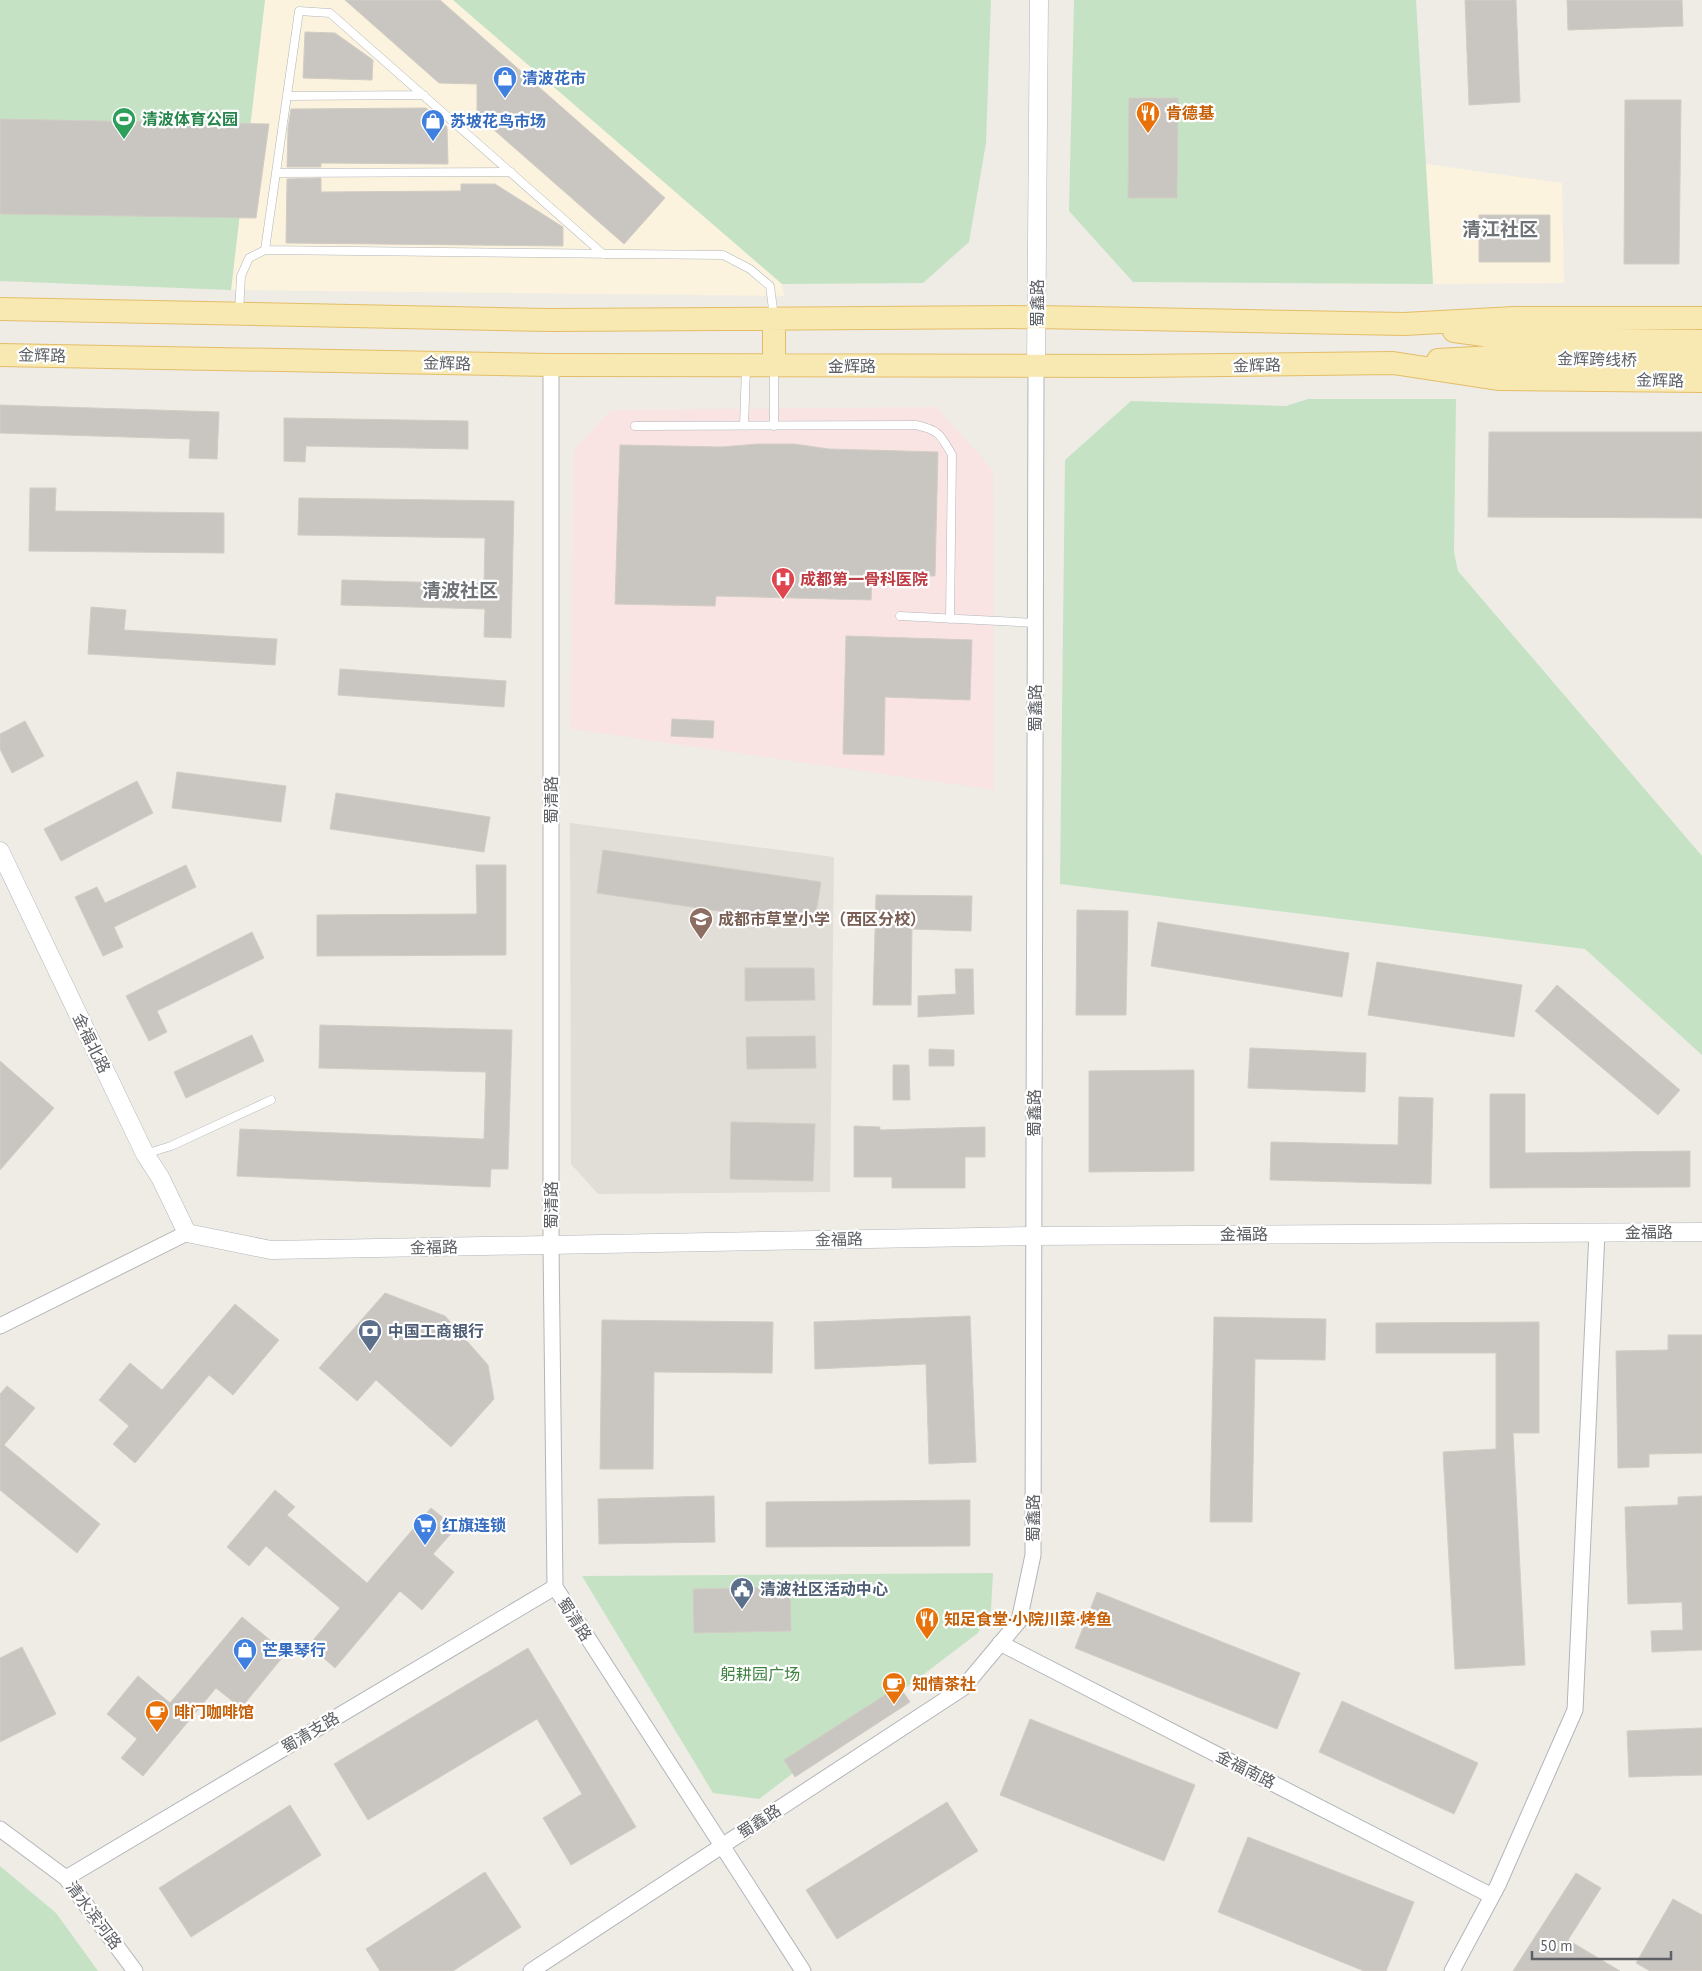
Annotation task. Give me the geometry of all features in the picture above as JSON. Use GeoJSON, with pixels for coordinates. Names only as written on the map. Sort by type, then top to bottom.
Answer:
{"type":"FeatureCollection","features":[{"type":"Feature","properties":{"kind":"main road"},"geometry":{"type":"LineString","coordinates":[[0,309],[551,320],[1037,317],[1404,324],[1514,318],[1702,318]]}},
{"type":"Feature","properties":{"kind":"main road"},"geometry":{"type":"LineString","coordinates":[[774,319],[774,366]]}},
{"type":"Feature","properties":{"kind":"main road","name":"金辉跨线桥"},"geometry":{"type":"LineString","coordinates":[[1404,324],[1513,339],[1702,341]]}},
{"type":"Feature","properties":{"kind":"main road","name":"金辉路"},"geometry":{"type":"LineString","coordinates":[[0,354],[550,365],[1036,366],[1393,363],[1498,379],[1702,381]]}},
{"type":"Feature","properties":{"kind":"main road","name":"金辉跨线桥"},"geometry":{"type":"LineString","coordinates":[[1393,363],[1493,357],[1702,360]]}},
{"type":"Feature","properties":{"kind":"street","name":"蜀鑫路"},"geometry":{"type":"LineString","coordinates":[[531,1971],[963,1688],[1019,1621],[1033,1555],[1036,366],[1039,0]]}},
{"type":"Feature","properties":{"kind":"street","name":"蜀清路"},"geometry":{"type":"LineString","coordinates":[[550,365],[551,1244],[555,1587],[803,1971]]}},
{"type":"Feature","properties":{"kind":"street","name":"金福北路"},"geometry":{"type":"LineString","coordinates":[[0,851],[145,1154],[160,1177],[187,1233]]}},
{"type":"Feature","properties":{"kind":"street"},"geometry":{"type":"LineString","coordinates":[[1452,1971],[1492,1896],[1575,1710],[1596,1232]]}},
{"type":"Feature","properties":{"kind":"street","name":"金福路"},"geometry":{"type":"LineString","coordinates":[[187,1233],[271,1250],[1033,1236],[1702,1232]]}},
{"type":"Feature","properties":{"kind":"street"},"geometry":{"type":"LineString","coordinates":[[0,1326],[187,1233]]}},
{"type":"Feature","properties":{"kind":"street","name":"蜀清支路"},"geometry":{"type":"LineString","coordinates":[[66,1878],[555,1587]]}},
{"type":"Feature","properties":{"kind":"street","name":"金福南路"},"geometry":{"type":"LineString","coordinates":[[1000,1643],[1492,1896]]}},
{"type":"Feature","properties":{"kind":"street","name":"清水滨河路"},"geometry":{"type":"LineString","coordinates":[[0,1829],[66,1878],[135,1971]]}},
{"type":"Feature","properties":{"kind":"lane"},"geometry":{"type":"LineString","coordinates":[[265,250],[299,11],[330,13],[604,254]]}},
{"type":"Feature","properties":{"kind":"lane"},"geometry":{"type":"LineString","coordinates":[[287,96],[424,95]]}},
{"type":"Feature","properties":{"kind":"lane"},"geometry":{"type":"LineString","coordinates":[[276,174],[511,172]]}},
{"type":"Feature","properties":{"kind":"lane"},"geometry":{"type":"LineString","coordinates":[[238,313],[241,276],[249,258],[265,250],[723,255],[750,270],[770,286],[774,319]]}},
{"type":"Feature","properties":{"kind":"lane"},"geometry":{"type":"LineString","coordinates":[[744,426],[746,366]]}},
{"type":"Feature","properties":{"kind":"lane"},"geometry":{"type":"LineString","coordinates":[[774,366],[774,426]]}},
{"type":"Feature","properties":{"kind":"lane"},"geometry":{"type":"LineString","coordinates":[[635,426],[916,425],[932,428],[940,436],[952,455],[950,618]]}},
{"type":"Feature","properties":{"kind":"lane"},"geometry":{"type":"LineString","coordinates":[[900,616],[1036,623]]}},
{"type":"Feature","properties":{"kind":"lane"},"geometry":{"type":"LineString","coordinates":[[145,1154],[171,1146],[271,1100]]}},
{"type":"Feature","properties":{"kind":"shaded area","name":"苏坡花鸟市场"},"geometry":{"type":"Polygon","coordinates":[[[265,0],[453,0],[782,284],[784,296],[231,290],[265,0]]]}},
{"type":"Feature","properties":{"kind":"shaded area"},"geometry":{"type":"Polygon","coordinates":[[[1426,164],[1562,183],[1564,283],[1433,284],[1426,164]]]}},
{"type":"Feature","properties":{"kind":"shaded area","name":"成都第一骨科医院"},"geometry":{"type":"Polygon","coordinates":[[[936,407],[993,470],[994,790],[571,729],[574,450],[611,410],[936,407]]]}},
{"type":"Feature","properties":{"kind":"shaded area","name":"成都市草堂小学（西区分校）"},"geometry":{"type":"Polygon","coordinates":[[[570,823],[834,857],[830,1192],[598,1194],[571,1164],[570,823]]]}},
{"type":"Feature","properties":{"kind":"green space","name":"清波体育公园"},"geometry":{"type":"Polygon","coordinates":[[[0,0],[265,0],[231,290],[0,281],[0,0]]]}},
{"type":"Feature","properties":{"kind":"green space"},"geometry":{"type":"Polygon","coordinates":[[[453,0],[991,0],[986,143],[969,242],[923,283],[782,284],[453,0]]]}},
{"type":"Feature","properties":{"kind":"green space"},"geometry":{"type":"Polygon","coordinates":[[[1074,0],[1416,0],[1433,284],[1133,282],[1069,211],[1074,0]]]}},
{"type":"Feature","properties":{"kind":"green space"},"geometry":{"type":"Polygon","coordinates":[[[1308,399],[1456,399],[1454,552],[1458,571],[1702,856],[1702,1055],[1585,949],[1060,884],[1065,460],[1131,401],[1286,406],[1308,399]]]}},
{"type":"Feature","properties":{"kind":"green space","name":"躬耕园广场"},"geometry":{"type":"Polygon","coordinates":[[[993,1573],[991,1610],[978,1633],[759,1799],[713,1793],[582,1576],[993,1573]]]}},
{"type":"Feature","properties":{"kind":"green space"},"geometry":{"type":"Polygon","coordinates":[[[0,1866],[56,1913],[98,1971],[0,1971],[0,1866]]]}},
{"type":"Feature","properties":{"kind":"building","name":"清波花市"},"geometry":{"type":"Polygon","coordinates":[[[345,0],[440,0],[665,198],[624,244],[477,115],[477,84],[439,83],[345,0]]]}},
{"type":"Feature","properties":{"kind":"building"},"geometry":{"type":"Polygon","coordinates":[[[1465,0],[1516,0],[1520,102],[1469,105],[1465,0]]]}},
{"type":"Feature","properties":{"kind":"building"},"geometry":{"type":"Polygon","coordinates":[[[1567,0],[1682,0],[1683,26],[1568,30],[1567,0]]]}},
{"type":"Feature","properties":{"kind":"building"},"geometry":{"type":"Polygon","coordinates":[[[305,32],[335,33],[373,60],[372,80],[303,78],[305,32]]]}},
{"type":"Feature","properties":{"kind":"building"},"geometry":{"type":"Polygon","coordinates":[[[1129,98],[1178,98],[1177,198],[1128,198],[1129,98]]]}},
{"type":"Feature","properties":{"kind":"building"},"geometry":{"type":"Polygon","coordinates":[[[1625,100],[1681,100],[1679,264],[1624,264],[1625,100]]]}},
{"type":"Feature","properties":{"kind":"building"},"geometry":{"type":"Polygon","coordinates":[[[426,108],[447,127],[448,164],[321,163],[321,167],[287,167],[288,128],[291,109],[426,108]]]}},
{"type":"Feature","properties":{"kind":"building"},"geometry":{"type":"Polygon","coordinates":[[[0,119],[269,124],[256,218],[0,214],[0,119]]]}},
{"type":"Feature","properties":{"kind":"building"},"geometry":{"type":"Polygon","coordinates":[[[321,178],[321,192],[461,191],[461,184],[495,184],[563,227],[563,246],[286,243],[287,179],[321,178]]]}},
{"type":"Feature","properties":{"kind":"building"},"geometry":{"type":"Polygon","coordinates":[[[1479,215],[1550,215],[1550,262],[1479,262],[1479,215]]]}},
{"type":"Feature","properties":{"kind":"building"},"geometry":{"type":"Polygon","coordinates":[[[0,405],[219,412],[217,459],[189,458],[190,439],[0,433],[0,405]]]}},
{"type":"Feature","properties":{"kind":"building"},"geometry":{"type":"Polygon","coordinates":[[[284,418],[468,421],[468,449],[306,446],[305,462],[284,461],[284,418]]]}},
{"type":"Feature","properties":{"kind":"building"},"geometry":{"type":"Polygon","coordinates":[[[1489,432],[1702,432],[1702,518],[1488,517],[1489,432]]]}},
{"type":"Feature","properties":{"kind":"building"},"geometry":{"type":"Polygon","coordinates":[[[794,444],[829,449],[938,452],[935,576],[872,575],[871,600],[716,596],[715,606],[615,604],[620,445],[721,447],[794,444]]]}},
{"type":"Feature","properties":{"kind":"building"},"geometry":{"type":"Polygon","coordinates":[[[30,488],[56,488],[55,511],[224,513],[224,553],[29,551],[30,488]]]}},
{"type":"Feature","properties":{"kind":"building"},"geometry":{"type":"Polygon","coordinates":[[[299,498],[514,501],[511,638],[484,637],[485,609],[341,605],[342,580],[484,584],[485,538],[298,535],[299,498]]]}},
{"type":"Feature","properties":{"kind":"building"},"geometry":{"type":"Polygon","coordinates":[[[91,607],[126,610],[124,630],[277,639],[275,665],[88,654],[91,607]]]}},
{"type":"Feature","properties":{"kind":"building"},"geometry":{"type":"Polygon","coordinates":[[[846,636],[972,640],[970,700],[885,697],[884,755],[843,754],[846,636]]]}},
{"type":"Feature","properties":{"kind":"building"},"geometry":{"type":"Polygon","coordinates":[[[340,669],[506,681],[504,707],[338,695],[340,669]]]}},
{"type":"Feature","properties":{"kind":"building"},"geometry":{"type":"Polygon","coordinates":[[[672,719],[714,721],[713,738],[671,736],[672,719]]]}},
{"type":"Feature","properties":{"kind":"building"},"geometry":{"type":"Polygon","coordinates":[[[25,721],[44,756],[12,773],[0,749],[0,734],[25,721]]]}},
{"type":"Feature","properties":{"kind":"building"},"geometry":{"type":"Polygon","coordinates":[[[177,772],[286,786],[281,822],[172,808],[177,772]]]}},
{"type":"Feature","properties":{"kind":"building"},"geometry":{"type":"Polygon","coordinates":[[[137,781],[153,813],[61,861],[44,829],[137,781]]]}},
{"type":"Feature","properties":{"kind":"building"},"geometry":{"type":"Polygon","coordinates":[[[336,793],[490,817],[484,852],[330,829],[336,793]]]}},
{"type":"Feature","properties":{"kind":"building"},"geometry":{"type":"Polygon","coordinates":[[[603,850],[821,882],[814,925],[597,893],[603,850]]]}},
{"type":"Feature","properties":{"kind":"building"},"geometry":{"type":"Polygon","coordinates":[[[186,865],[196,887],[114,927],[123,947],[103,956],[75,897],[97,887],[105,903],[186,865]]]}},
{"type":"Feature","properties":{"kind":"building"},"geometry":{"type":"Polygon","coordinates":[[[476,865],[506,865],[506,955],[317,956],[317,915],[477,914],[476,865]]]}},
{"type":"Feature","properties":{"kind":"building"},"geometry":{"type":"Polygon","coordinates":[[[876,895],[972,896],[971,931],[912,929],[911,1005],[873,1005],[876,895]]]}},
{"type":"Feature","properties":{"kind":"building"},"geometry":{"type":"Polygon","coordinates":[[[1077,910],[1128,911],[1126,1015],[1076,1015],[1077,910]]]}},
{"type":"Feature","properties":{"kind":"building"},"geometry":{"type":"Polygon","coordinates":[[[1158,922],[1349,953],[1342,997],[1151,966],[1158,922]]]}},
{"type":"Feature","properties":{"kind":"building"},"geometry":{"type":"Polygon","coordinates":[[[252,932],[264,958],[157,1011],[167,1032],[149,1041],[126,996],[252,932]]]}},
{"type":"Feature","properties":{"kind":"building"},"geometry":{"type":"Polygon","coordinates":[[[1377,962],[1522,985],[1514,1037],[1368,1015],[1377,962]]]}},
{"type":"Feature","properties":{"kind":"building"},"geometry":{"type":"Polygon","coordinates":[[[745,968],[814,968],[815,1000],[745,1001],[745,968]]]}},
{"type":"Feature","properties":{"kind":"building"},"geometry":{"type":"Polygon","coordinates":[[[955,969],[973,969],[974,1014],[918,1017],[918,996],[956,994],[955,969]]]}},
{"type":"Feature","properties":{"kind":"building"},"geometry":{"type":"Polygon","coordinates":[[[1557,985],[1680,1090],[1658,1115],[1535,1011],[1557,985]]]}},
{"type":"Feature","properties":{"kind":"building"},"geometry":{"type":"Polygon","coordinates":[[[320,1025],[512,1030],[508,1169],[491,1169],[490,1187],[237,1176],[240,1129],[484,1139],[486,1072],[319,1068],[320,1025]]]}},
{"type":"Feature","properties":{"kind":"building"},"geometry":{"type":"Polygon","coordinates":[[[252,1035],[264,1061],[186,1098],[174,1072],[252,1035]]]}},
{"type":"Feature","properties":{"kind":"building"},"geometry":{"type":"Polygon","coordinates":[[[815,1036],[816,1068],[747,1069],[746,1037],[815,1036]]]}},
{"type":"Feature","properties":{"kind":"building"},"geometry":{"type":"Polygon","coordinates":[[[1250,1048],[1366,1053],[1365,1092],[1248,1088],[1250,1048]]]}},
{"type":"Feature","properties":{"kind":"building"},"geometry":{"type":"Polygon","coordinates":[[[929,1049],[954,1050],[954,1066],[929,1066],[929,1049]]]}},
{"type":"Feature","properties":{"kind":"building"},"geometry":{"type":"Polygon","coordinates":[[[0,1061],[54,1108],[0,1170],[0,1061]]]}},
{"type":"Feature","properties":{"kind":"building"},"geometry":{"type":"Polygon","coordinates":[[[893,1065],[909,1065],[910,1100],[893,1100],[893,1065]]]}},
{"type":"Feature","properties":{"kind":"building"},"geometry":{"type":"Polygon","coordinates":[[[1194,1070],[1194,1171],[1089,1172],[1089,1071],[1194,1070]]]}},
{"type":"Feature","properties":{"kind":"building"},"geometry":{"type":"Polygon","coordinates":[[[1490,1094],[1525,1094],[1525,1153],[1690,1151],[1690,1187],[1490,1188],[1490,1094]]]}},
{"type":"Feature","properties":{"kind":"building"},"geometry":{"type":"Polygon","coordinates":[[[1399,1097],[1433,1098],[1431,1184],[1270,1180],[1271,1142],[1398,1145],[1399,1097]]]}},
{"type":"Feature","properties":{"kind":"building"},"geometry":{"type":"Polygon","coordinates":[[[731,1122],[815,1124],[813,1181],[730,1179],[731,1122]]]}},
{"type":"Feature","properties":{"kind":"building"},"geometry":{"type":"Polygon","coordinates":[[[854,1126],[880,1127],[880,1130],[985,1127],[985,1157],[965,1157],[965,1188],[892,1188],[892,1177],[854,1177],[854,1126]]]}},
{"type":"Feature","properties":{"kind":"building"},"geometry":{"type":"Polygon","coordinates":[[[385,1293],[445,1316],[488,1365],[494,1399],[451,1447],[376,1380],[357,1401],[319,1368],[385,1293]]]}},
{"type":"Feature","properties":{"kind":"building"},"geometry":{"type":"Polygon","coordinates":[[[235,1304],[279,1340],[233,1395],[209,1375],[135,1463],[113,1444],[129,1426],[99,1400],[130,1363],[162,1390],[235,1304]]]}},
{"type":"Feature","properties":{"kind":"building"},"geometry":{"type":"Polygon","coordinates":[[[970,1316],[976,1462],[929,1464],[926,1364],[815,1369],[814,1322],[970,1316]]]}},
{"type":"Feature","properties":{"kind":"building"},"geometry":{"type":"Polygon","coordinates":[[[1214,1317],[1326,1319],[1325,1360],[1255,1359],[1252,1522],[1210,1522],[1214,1317]]]}},
{"type":"Feature","properties":{"kind":"building"},"geometry":{"type":"Polygon","coordinates":[[[602,1320],[773,1322],[772,1373],[654,1372],[653,1469],[600,1469],[602,1320]]]}},
{"type":"Feature","properties":{"kind":"building"},"geometry":{"type":"Polygon","coordinates":[[[1539,1322],[1539,1433],[1513,1433],[1525,1665],[1455,1669],[1443,1452],[1496,1449],[1496,1353],[1376,1353],[1376,1323],[1539,1322]]]}},
{"type":"Feature","properties":{"kind":"building"},"geometry":{"type":"Polygon","coordinates":[[[1668,1335],[1702,1335],[1702,1453],[1649,1454],[1649,1467],[1618,1468],[1616,1351],[1668,1350],[1668,1335]]]}},
{"type":"Feature","properties":{"kind":"building"},"geometry":{"type":"Polygon","coordinates":[[[7,1386],[35,1408],[4,1445],[100,1524],[77,1553],[0,1490],[0,1394],[7,1386]]]}},
{"type":"Feature","properties":{"kind":"building"},"geometry":{"type":"Polygon","coordinates":[[[275,1490],[295,1507],[287,1515],[367,1583],[431,1508],[456,1528],[433,1554],[454,1572],[422,1610],[400,1591],[335,1668],[309,1645],[340,1608],[266,1546],[249,1566],[227,1547],[275,1490]]]}},
{"type":"Feature","properties":{"kind":"building"},"geometry":{"type":"Polygon","coordinates":[[[714,1496],[715,1542],[599,1544],[598,1499],[714,1496]]]}},
{"type":"Feature","properties":{"kind":"building"},"geometry":{"type":"Polygon","coordinates":[[[1702,1496],[1702,1650],[1652,1652],[1651,1631],[1683,1630],[1682,1602],[1628,1604],[1625,1507],[1678,1505],[1678,1497],[1702,1496]]]}},
{"type":"Feature","properties":{"kind":"building"},"geometry":{"type":"Polygon","coordinates":[[[970,1500],[970,1546],[766,1547],[766,1502],[970,1500]]]}},
{"type":"Feature","properties":{"kind":"building","name":"清波社区活动中心"},"geometry":{"type":"Polygon","coordinates":[[[790,1587],[791,1631],[694,1633],[693,1589],[790,1587]]]}},
{"type":"Feature","properties":{"kind":"building"},"geometry":{"type":"Polygon","coordinates":[[[1097,1592],[1300,1673],[1277,1729],[1075,1648],[1097,1592]]]}},
{"type":"Feature","properties":{"kind":"building"},"geometry":{"type":"Polygon","coordinates":[[[242,1617],[286,1653],[241,1708],[216,1688],[143,1776],[121,1758],[137,1739],[107,1714],[138,1676],[170,1703],[242,1617]]]}},
{"type":"Feature","properties":{"kind":"building"},"geometry":{"type":"Polygon","coordinates":[[[22,1647],[56,1714],[0,1742],[0,1658],[22,1647]]]}},
{"type":"Feature","properties":{"kind":"building"},"geometry":{"type":"Polygon","coordinates":[[[528,1648],[636,1827],[571,1865],[543,1818],[582,1794],[537,1719],[368,1820],[334,1764],[528,1648]]]}},
{"type":"Feature","properties":{"kind":"building"},"geometry":{"type":"Polygon","coordinates":[[[899,1686],[910,1702],[795,1777],[784,1760],[899,1686]]]}},
{"type":"Feature","properties":{"kind":"building"},"geometry":{"type":"Polygon","coordinates":[[[1342,1701],[1478,1763],[1454,1814],[1319,1752],[1342,1701]]]}},
{"type":"Feature","properties":{"kind":"building"},"geometry":{"type":"Polygon","coordinates":[[[1030,1719],[1195,1785],[1164,1861],[1000,1795],[1030,1719]]]}},
{"type":"Feature","properties":{"kind":"building"},"geometry":{"type":"Polygon","coordinates":[[[1702,1728],[1702,1775],[1629,1777],[1627,1731],[1702,1728]]]}},
{"type":"Feature","properties":{"kind":"building"},"geometry":{"type":"Polygon","coordinates":[[[947,1802],[978,1851],[837,1939],[806,1890],[947,1802]]]}},
{"type":"Feature","properties":{"kind":"building"},"geometry":{"type":"Polygon","coordinates":[[[290,1805],[321,1855],[191,1937],[159,1888],[290,1805]]]}},
{"type":"Feature","properties":{"kind":"building"},"geometry":{"type":"Polygon","coordinates":[[[1248,1837],[1414,1902],[1386,1971],[1364,1971],[1218,1912],[1248,1837]]]}},
{"type":"Feature","properties":{"kind":"building"},"geometry":{"type":"Polygon","coordinates":[[[485,1872],[521,1927],[453,1971],[380,1971],[366,1949],[485,1872]]]}},
{"type":"Feature","properties":{"kind":"building"},"geometry":{"type":"Polygon","coordinates":[[[1576,1873],[1601,1888],[1568,1940],[1620,1971],[1513,1971],[1576,1873]]]}},
{"type":"Feature","properties":{"kind":"building"},"geometry":{"type":"Polygon","coordinates":[[[1673,1899],[1702,1915],[1702,1971],[1650,1971],[1636,1963],[1673,1899]]]}},
{"type":"Feature","properties":{"kind":"place","name":"清波花市"},"geometry":{"type":"Point","coordinates":[505,99]}},
{"type":"Feature","properties":{"kind":"place","name":"肯德基"},"geometry":{"type":"Point","coordinates":[1148,134]}},
{"type":"Feature","properties":{"kind":"place","name":"清波体育公园"},"geometry":{"type":"Point","coordinates":[124,140]}},
{"type":"Feature","properties":{"kind":"place","name":"苏坡花鸟市场"},"geometry":{"type":"Point","coordinates":[433,142]}},
{"type":"Feature","properties":{"kind":"place","name":"成都第一骨科医院"},"geometry":{"type":"Point","coordinates":[783,600]}},
{"type":"Feature","properties":{"kind":"place","name":"成都市草堂小学（西区分校）"},"geometry":{"type":"Point","coordinates":[701,940]}},
{"type":"Feature","properties":{"kind":"place","name":"中国工商银行"},"geometry":{"type":"Point","coordinates":[370,1352]}},
{"type":"Feature","properties":{"kind":"place","name":"红旗连锁"},"geometry":{"type":"Point","coordinates":[425,1546]}},
{"type":"Feature","properties":{"kind":"place","name":"清波社区活动中心"},"geometry":{"type":"Point","coordinates":[742,1610]}},
{"type":"Feature","properties":{"kind":"place","name":"知足食堂·小院川菜·烤鱼"},"geometry":{"type":"Point","coordinates":[927,1640]}},
{"type":"Feature","properties":{"kind":"place","name":"芒果琴行"},"geometry":{"type":"Point","coordinates":[245,1671]}},
{"type":"Feature","properties":{"kind":"place","name":"知情茶社"},"geometry":{"type":"Point","coordinates":[894,1705]}},
{"type":"Feature","properties":{"kind":"place","name":"啡门咖啡馆"},"geometry":{"type":"Point","coordinates":[157,1733]}},
{"type":"Feature","properties":{"kind":"district","name":"清江社区"},"geometry":{"type":"Point","coordinates":[1500,229]}},
{"type":"Feature","properties":{"kind":"district","name":"清波社区"},"geometry":{"type":"Point","coordinates":[460,590]}}]}
